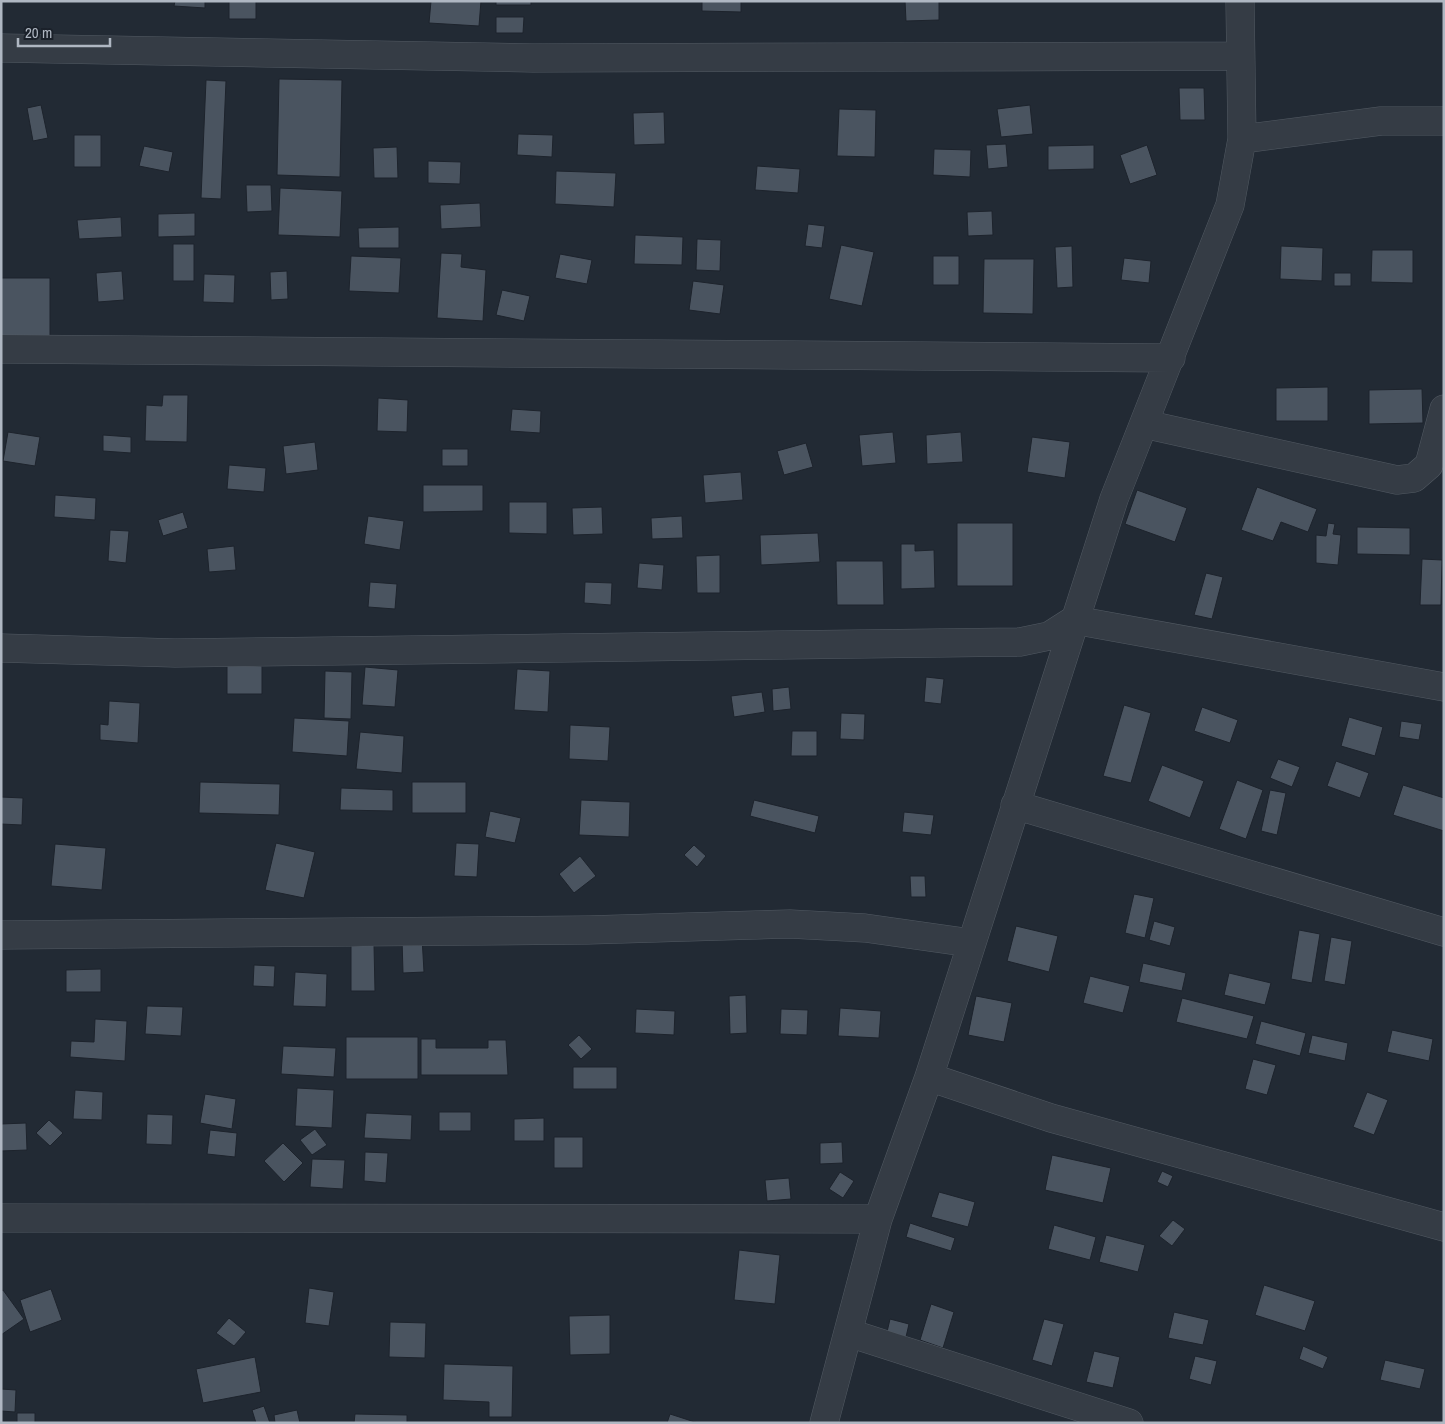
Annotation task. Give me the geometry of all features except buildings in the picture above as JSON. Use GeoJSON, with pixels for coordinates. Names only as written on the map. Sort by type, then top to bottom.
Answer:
{"type":"FeatureCollection","features":[{"type":"Feature","properties":{"kind":"street"},"geometry":{"type":"LineString","coordinates":[[824,1423],[878,1218],[929,1077],[1114,499],[1230,205],[1242,139],[1240,1]]}},
{"type":"Feature","properties":{"kind":"street"},"geometry":{"type":"LineString","coordinates":[[1,48],[533,58],[1240,56]]}},
{"type":"Feature","properties":{"kind":"street"},"geometry":{"type":"LineString","coordinates":[[1242,139],[1381,121],[1444,121]]}},
{"type":"Feature","properties":{"kind":"street"},"geometry":{"type":"LineString","coordinates":[[1,349],[1171,358]]}},
{"type":"Feature","properties":{"kind":"street"},"geometry":{"type":"LineString","coordinates":[[1144,424],[1397,480],[1414,478],[1428,465],[1444,409]]}},
{"type":"Feature","properties":{"kind":"street"},"geometry":{"type":"LineString","coordinates":[[1,648],[175,653],[633,649],[1020,642],[1049,636],[1074,620],[1444,686]]}},
{"type":"Feature","properties":{"kind":"street"},"geometry":{"type":"LineString","coordinates":[[1015,805],[1444,932]]}},
{"type":"Feature","properties":{"kind":"street"},"geometry":{"type":"LineString","coordinates":[[1,935],[588,930],[790,924],[865,928],[971,943]]}},
{"type":"Feature","properties":{"kind":"street"},"geometry":{"type":"LineString","coordinates":[[929,1077],[1051,1118],[1444,1227]]}},
{"type":"Feature","properties":{"kind":"street"},"geometry":{"type":"LineString","coordinates":[[1,1218],[878,1218]]}},
{"type":"Feature","properties":{"kind":"street"},"geometry":{"type":"LineString","coordinates":[[849,1333],[1130,1423]]}}]}
